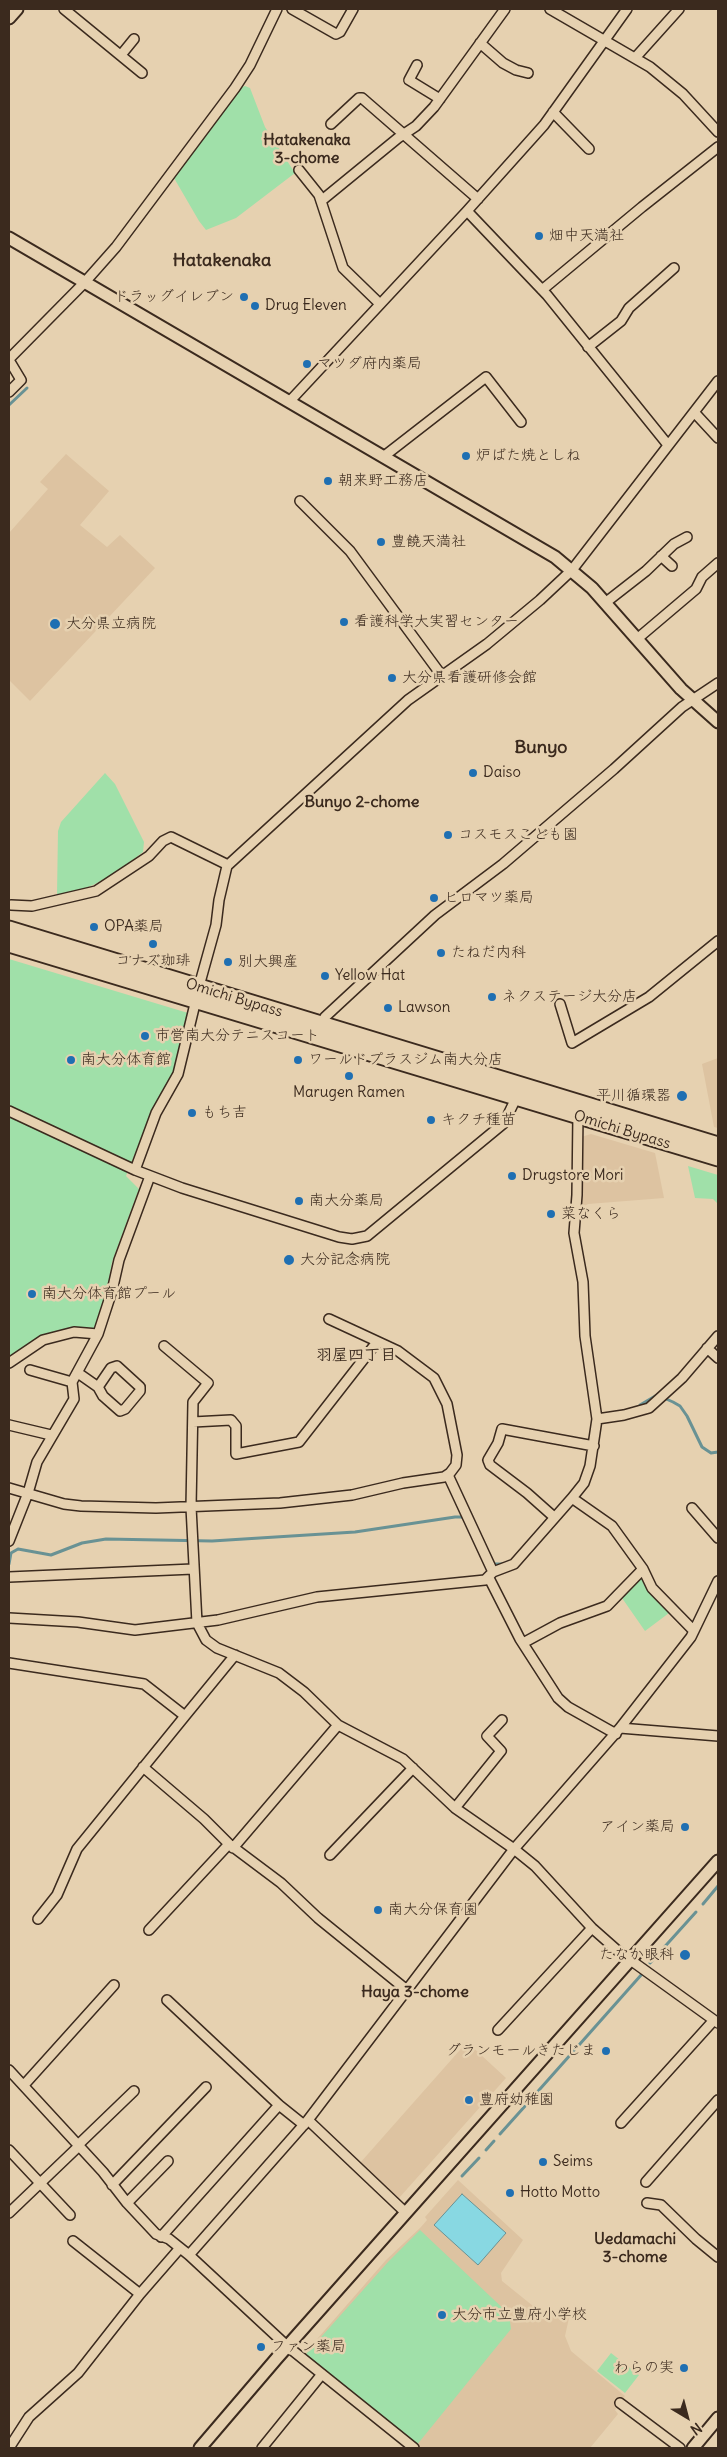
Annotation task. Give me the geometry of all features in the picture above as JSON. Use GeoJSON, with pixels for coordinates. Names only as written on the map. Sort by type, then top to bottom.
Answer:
{"type":"FeatureCollection","features":[{"type":"Feature","properties":{"kind":"highway","name":"Omichi Bypass"},"geometry":{"type":"LineString","coordinates":[[9,929],[197,994]]}},
{"type":"Feature","properties":{"kind":"highway","name":"Omichi Bypass"},"geometry":{"type":"LineString","coordinates":[[9,944],[197,994],[320,1031],[519,1092],[579,1117],[718,1158]]}},
{"type":"Feature","properties":{"kind":"highway","name":"Omichi Bypass"},"geometry":{"type":"LineString","coordinates":[[519,1092],[574,1102],[718,1145]]}},
{"type":"Feature","properties":{"kind":"street"},"geometry":{"type":"LineString","coordinates":[[9,18],[17,9]]}},
{"type":"Feature","properties":{"kind":"street"},"geometry":{"type":"LineString","coordinates":[[64,9],[142,73]]}},
{"type":"Feature","properties":{"kind":"street"},"geometry":{"type":"LineString","coordinates":[[9,392],[21,380],[9,360],[85,282],[116,246],[235,88],[250,64],[276,9]]}},
{"type":"Feature","properties":{"kind":"street"},"geometry":{"type":"LineString","coordinates":[[292,9],[336,34],[340,32],[354,9]]}},
{"type":"Feature","properties":{"kind":"street"},"geometry":{"type":"LineString","coordinates":[[321,201],[416,126],[440,99],[505,9]]}},
{"type":"Feature","properties":{"kind":"street"},"geometry":{"type":"LineString","coordinates":[[550,9],[635,58],[671,83],[718,132]]}},
{"type":"Feature","properties":{"kind":"street"},"geometry":{"type":"LineString","coordinates":[[289,402],[379,303],[478,199],[553,112],[626,9]]}},
{"type":"Feature","properties":{"kind":"street"},"geometry":{"type":"LineString","coordinates":[[635,58],[679,9]]}},
{"type":"Feature","properties":{"kind":"street"},"geometry":{"type":"LineString","coordinates":[[121,55],[134,39]]}},
{"type":"Feature","properties":{"kind":"street"},"geometry":{"type":"LineString","coordinates":[[480,43],[516,70],[528,73]]}},
{"type":"Feature","properties":{"kind":"street"},"geometry":{"type":"LineString","coordinates":[[418,65],[409,80],[440,99]]}},
{"type":"Feature","properties":{"kind":"street"},"geometry":{"type":"LineString","coordinates":[[331,124],[359,98],[362,98],[478,199]]}},
{"type":"Feature","properties":{"kind":"street"},"geometry":{"type":"LineString","coordinates":[[553,112],[589,149]]}},
{"type":"Feature","properties":{"kind":"street"},"geometry":{"type":"LineString","coordinates":[[542,290],[718,147]]}},
{"type":"Feature","properties":{"kind":"street"},"geometry":{"type":"LineString","coordinates":[[299,170],[321,201],[342,268],[379,303]]}},
{"type":"Feature","properties":{"kind":"street"},"geometry":{"type":"LineString","coordinates":[[467,211],[542,290],[668,445]]}},
{"type":"Feature","properties":{"kind":"street"},"geometry":{"type":"LineString","coordinates":[[9,238],[555,557],[572,570],[606,603],[692,700],[718,722]]}},
{"type":"Feature","properties":{"kind":"street"},"geometry":{"type":"LineString","coordinates":[[588,347],[621,321],[629,308],[674,268]]}},
{"type":"Feature","properties":{"kind":"street"},"geometry":{"type":"LineString","coordinates":[[383,457],[486,377],[521,422]]}},
{"type":"Feature","properties":{"kind":"street"},"geometry":{"type":"LineString","coordinates":[[135,1170],[156,1114],[178,1074],[216,925],[222,883],[228,865],[317,786],[388,718],[521,616],[572,570],[718,381]]}},
{"type":"Feature","properties":{"kind":"street"},"geometry":{"type":"LineString","coordinates":[[694,412],[718,438]]}},
{"type":"Feature","properties":{"kind":"street"},"geometry":{"type":"LineString","coordinates":[[300,501],[350,551],[442,676]]}},
{"type":"Feature","properties":{"kind":"street"},"geometry":{"type":"LineString","coordinates":[[606,603],[674,544],[686,537]]}},
{"type":"Feature","properties":{"kind":"street"},"geometry":{"type":"LineString","coordinates":[[661,556],[672,566]]}},
{"type":"Feature","properties":{"kind":"street"},"geometry":{"type":"LineString","coordinates":[[637,639],[696,589],[702,576],[718,563]]}},
{"type":"Feature","properties":{"kind":"street"},"geometry":{"type":"LineString","coordinates":[[320,1031],[325,1017],[435,915],[503,864],[692,700],[718,683]]}},
{"type":"Feature","properties":{"kind":"street"},"geometry":{"type":"LineString","coordinates":[[11,905],[23,907],[38,905],[96,891],[149,856],[163,841],[171,837],[228,865]]}},
{"type":"Feature","properties":{"kind":"street"},"geometry":{"type":"LineString","coordinates":[[560,1004],[572,1043],[649,997],[718,941]]}},
{"type":"Feature","properties":{"kind":"street"},"geometry":{"type":"LineString","coordinates":[[9,1111],[150,1176],[339,1237],[352,1239],[367,1236],[504,1123],[519,1092]]}},
{"type":"Feature","properties":{"kind":"street"},"geometry":{"type":"LineString","coordinates":[[9,1618],[78,1622],[129,1630],[228,1618],[317,1597],[481,1581],[514,1564],[584,1483],[594,1446],[597,1419],[585,1336],[583,1282],[574,1233],[579,1117],[574,1102]]}},
{"type":"Feature","properties":{"kind":"street"},"geometry":{"type":"LineString","coordinates":[[9,1542],[28,1493],[36,1462],[74,1399],[72,1382],[98,1334],[112,1291],[119,1260],[150,1176]]}},
{"type":"Feature","properties":{"kind":"street"},"geometry":{"type":"LineString","coordinates":[[9,1488],[81,1506],[127,1509],[280,1503],[352,1495],[448,1475],[453,1470],[457,1458],[447,1404],[440,1387],[423,1367],[398,1351],[329,1319]]}},
{"type":"Feature","properties":{"kind":"street"},"geometry":{"type":"LineString","coordinates":[[9,1363],[43,1340],[74,1332],[98,1334]]}},
{"type":"Feature","properties":{"kind":"street"},"geometry":{"type":"LineString","coordinates":[[597,1419],[624,1415],[649,1408],[682,1378],[718,1336]]}},
{"type":"Feature","properties":{"kind":"street"},"geometry":{"type":"LineString","coordinates":[[193,1422],[231,1420],[236,1426],[236,1454],[300,1442],[377,1342]]}},
{"type":"Feature","properties":{"kind":"street"},"geometry":{"type":"LineString","coordinates":[[164,1346],[208,1383],[193,1402],[191,1507],[193,1569],[196,1622],[201,1634],[211,1644],[285,1677],[338,1725],[397,1755],[455,1808],[514,1849],[534,1866],[592,1928],[631,1960],[716,2021],[621,2123]]}},
{"type":"Feature","properties":{"kind":"street"},"geometry":{"type":"LineString","coordinates":[[707,1348],[718,1358]]}},
{"type":"Feature","properties":{"kind":"street"},"geometry":{"type":"LineString","coordinates":[[78,1373],[98,1387],[103,1396],[120,1411],[125,1409],[140,1392],[140,1387],[116,1366],[111,1368],[98,1387]]}},
{"type":"Feature","properties":{"kind":"street"},"geometry":{"type":"LineString","coordinates":[[30,1370],[72,1382]]}},
{"type":"Feature","properties":{"kind":"street"},"geometry":{"type":"LineString","coordinates":[[9,1425],[51,1435]]}},
{"type":"Feature","properties":{"kind":"street"},"geometry":{"type":"LineString","coordinates":[[554,1517],[527,1493],[490,1465],[488,1460],[498,1443],[502,1429],[594,1446]]}},
{"type":"Feature","properties":{"kind":"street"},"geometry":{"type":"LineString","coordinates":[[448,1475],[491,1575],[523,1643],[558,1698],[568,1707],[618,1731],[718,1736]]}},
{"type":"Feature","properties":{"kind":"street"},"geometry":{"type":"LineString","coordinates":[[572,1498],[612,1526],[642,1569],[652,1588],[694,1631]]}},
{"type":"Feature","properties":{"kind":"street"},"geometry":{"type":"LineString","coordinates":[[692,1508],[718,1538]]}},
{"type":"Feature","properties":{"kind":"street"},"geometry":{"type":"LineString","coordinates":[[9,1577],[193,1569]]}},
{"type":"Feature","properties":{"kind":"street"},"geometry":{"type":"LineString","coordinates":[[523,1643],[560,1623],[607,1606],[642,1569]]}},
{"type":"Feature","properties":{"kind":"street"},"geometry":{"type":"LineString","coordinates":[[189,2255],[306,2122],[408,1991],[514,1849],[618,1731],[668,1669],[694,1631],[718,1581]]}},
{"type":"Feature","properties":{"kind":"street"},"geometry":{"type":"LineString","coordinates":[[38,1919],[56,1895],[77,1849],[235,1655]]}},
{"type":"Feature","properties":{"kind":"street"},"geometry":{"type":"LineString","coordinates":[[9,1663],[144,1684],[185,1716]]}},
{"type":"Feature","properties":{"kind":"street"},"geometry":{"type":"LineString","coordinates":[[455,1808],[501,1751],[487,1736],[502,1720]]}},
{"type":"Feature","properties":{"kind":"street"},"geometry":{"type":"LineString","coordinates":[[149,1930],[231,1846],[338,1725]]}},
{"type":"Feature","properties":{"kind":"street"},"geometry":{"type":"LineString","coordinates":[[144,1767],[204,1819],[231,1846],[281,1884],[318,1918],[408,1991]]}},
{"type":"Feature","properties":{"kind":"street"},"geometry":{"type":"LineString","coordinates":[[330,1855],[413,1768]]}},
{"type":"Feature","properties":{"kind":"street"},"geometry":{"type":"LineString","coordinates":[[200,2448],[287,2346],[718,1861]]}},
{"type":"Feature","properties":{"kind":"street"},"geometry":{"type":"LineString","coordinates":[[498,2030],[592,1928]]}},
{"type":"Feature","properties":{"kind":"street"},"geometry":{"type":"LineString","coordinates":[[24,2085],[114,1985]]}},
{"type":"Feature","properties":{"kind":"street"},"geometry":{"type":"LineString","coordinates":[[167,2000],[279,2106],[306,2122],[406,2213]]}},
{"type":"Feature","properties":{"kind":"street"},"geometry":{"type":"LineString","coordinates":[[9,2070],[103,2172],[127,2203],[162,2237],[169,2239],[189,2255],[287,2346],[414,2448]]}},
{"type":"Feature","properties":{"kind":"street"},"geometry":{"type":"LineString","coordinates":[[112,2185],[206,2088]]}},
{"type":"Feature","properties":{"kind":"street"},"geometry":{"type":"LineString","coordinates":[[9,2213],[134,2091]]}},
{"type":"Feature","properties":{"kind":"street"},"geometry":{"type":"LineString","coordinates":[[646,2182],[718,2100]]}},
{"type":"Feature","properties":{"kind":"street"},"geometry":{"type":"LineString","coordinates":[[162,2237],[279,2106]]}},
{"type":"Feature","properties":{"kind":"street"},"geometry":{"type":"LineString","coordinates":[[9,2150],[70,2215]]}},
{"type":"Feature","properties":{"kind":"street"},"geometry":{"type":"LineString","coordinates":[[127,2203],[168,2161]]}},
{"type":"Feature","properties":{"kind":"street"},"geometry":{"type":"LineString","coordinates":[[647,2203],[661,2205],[696,2239],[718,2257]]}},
{"type":"Feature","properties":{"kind":"street"},"geometry":{"type":"LineString","coordinates":[[72,2241],[140,2294]]}},
{"type":"Feature","properties":{"kind":"street"},"geometry":{"type":"LineString","coordinates":[[9,2448],[28,2418],[78,2373],[140,2294],[180,2248]]}},
{"type":"Feature","properties":{"kind":"street"},"geometry":{"type":"LineString","coordinates":[[262,2448],[322,2374]]}},
{"type":"Feature","properties":{"kind":"street"},"geometry":{"type":"LineString","coordinates":[[620,2403],[680,2448]]}},
{"type":"Feature","properties":{"kind":"street"},"geometry":{"type":"LineString","coordinates":[[693,2448],[718,2418]]}},
{"type":"Feature","properties":{"kind":"shaded area","name":"大分県立病院"},"geometry":{"type":"Polygon","coordinates":[[[66,454],[109,491],[80,525],[107,547],[120,535],[155,568],[30,701],[9,680],[9,533],[48,489],[40,482],[66,454]]]}},
{"type":"Feature","properties":{"kind":"shaded area"},"geometry":{"type":"Polygon","coordinates":[[[718,1058],[718,1128],[714,1127],[702,1064],[718,1058]]]}},
{"type":"Feature","properties":{"kind":"shaded area"},"geometry":{"type":"Polygon","coordinates":[[[591,1134],[655,1153],[664,1198],[588,1204],[582,1207],[581,1137],[591,1134]]]}},
{"type":"Feature","properties":{"kind":"shaded area"},"geometry":{"type":"Polygon","coordinates":[[[467,2042],[506,2078],[399,2198],[360,2163],[467,2042]]]}},
{"type":"Feature","properties":{"kind":"shaded area","name":"大分市立豊府小学校"},"geometry":{"type":"Polygon","coordinates":[[[458,2180],[523,2240],[501,2273],[502,2281],[543,2314],[557,2317],[565,2314],[569,2318],[565,2336],[571,2351],[625,2396],[615,2410],[618,2414],[590,2448],[415,2448],[304,2354],[386,2260],[421,2227],[427,2220],[425,2217],[458,2180]]]}},
{"type":"Feature","properties":{"kind":"green space"},"geometry":{"type":"Polygon","coordinates":[[[245,86],[250,88],[265,127],[295,173],[236,218],[206,230],[174,178],[240,88],[245,86]]]}},
{"type":"Feature","properties":{"kind":"green space"},"geometry":{"type":"Polygon","coordinates":[[[105,773],[115,784],[144,842],[143,852],[116,873],[93,885],[78,891],[57,895],[58,831],[61,822],[105,773]]]}},
{"type":"Feature","properties":{"kind":"green space"},"geometry":{"type":"Polygon","coordinates":[[[9,959],[188,1013],[174,1072],[152,1111],[126,1176],[139,1189],[112,1262],[106,1296],[95,1328],[74,1327],[42,1337],[9,1359],[9,959]]]}},
{"type":"Feature","properties":{"kind":"green space"},"geometry":{"type":"Polygon","coordinates":[[[688,1166],[718,1175],[718,1204],[713,1199],[695,1198],[688,1166]]]}},
{"type":"Feature","properties":{"kind":"green space"},"geometry":{"type":"Polygon","coordinates":[[[641,1574],[669,1613],[645,1631],[622,1598],[641,1574]]]}},
{"type":"Feature","properties":{"kind":"green space"},"geometry":{"type":"Polygon","coordinates":[[[420,2230],[509,2314],[511,2329],[416,2446],[306,2354],[388,2262],[420,2230]]]}},
{"type":"Feature","properties":{"kind":"green space"},"geometry":{"type":"Polygon","coordinates":[[[611,2353],[639,2375],[625,2393],[597,2371],[611,2353]]]}},
{"type":"Feature","properties":{"kind":"water"},"geometry":{"type":"Polygon","coordinates":[[[462,2194],[506,2233],[478,2265],[434,2225],[462,2194]]]}},
{"type":"Feature","properties":{"kind":"waterway"},"geometry":{"type":"LineString","coordinates":[[9,405],[27,388]]}},
{"type":"Feature","properties":{"kind":"waterway"},"geometry":{"type":"LineString","coordinates":[[643,1408],[640,1405],[657,1395],[680,1406],[702,1447],[711,1453],[718,1452]]}},
{"type":"Feature","properties":{"kind":"waterway"},"geometry":{"type":"LineString","coordinates":[[9,1564],[11,1553],[18,1549],[51,1555],[82,1543],[106,1539],[212,1541],[355,1532],[455,1517],[462,1517],[465,1520]]}},
{"type":"Feature","properties":{"kind":"waterway"},"geometry":{"type":"LineString","coordinates":[[491,1564],[507,1564]]}},
{"type":"Feature","properties":{"kind":"waterway"},"geometry":{"type":"LineString","coordinates":[[703,1904],[718,1886]]}},
{"type":"Feature","properties":{"kind":"waterway"},"geometry":{"type":"LineString","coordinates":[[650,1963],[696,1912]]}},
{"type":"Feature","properties":{"kind":"waterway"},"geometry":{"type":"LineString","coordinates":[[532,2098],[642,1974]]}},
{"type":"Feature","properties":{"kind":"waterway"},"geometry":{"type":"LineString","coordinates":[[500,2134],[526,2105]]}},
{"type":"Feature","properties":{"kind":"waterway"},"geometry":{"type":"LineString","coordinates":[[486,2150],[494,2141]]}},
{"type":"Feature","properties":{"kind":"waterway"},"geometry":{"type":"LineString","coordinates":[[462,2176],[479,2158]]}},
{"type":"Feature","properties":{"kind":"place","name":"畑中天満社"},"geometry":{"type":"Point","coordinates":[539,236]}},
{"type":"Feature","properties":{"kind":"place","name":"ドラッグイレブン"},"geometry":{"type":"Point","coordinates":[244,297]}},
{"type":"Feature","properties":{"kind":"place","name":"Drug Eleven"},"geometry":{"type":"Point","coordinates":[255,306]}},
{"type":"Feature","properties":{"kind":"place","name":"マツダ府内薬局"},"geometry":{"type":"Point","coordinates":[307,364]}},
{"type":"Feature","properties":{"kind":"place","name":"炉ばた焼としね"},"geometry":{"type":"Point","coordinates":[466,456]}},
{"type":"Feature","properties":{"kind":"place","name":"朝来野工務店"},"geometry":{"type":"Point","coordinates":[328,481]}},
{"type":"Feature","properties":{"kind":"place","name":"豊饒天満社"},"geometry":{"type":"Point","coordinates":[381,542]}},
{"type":"Feature","properties":{"kind":"place","name":"看護科学大実習センター"},"geometry":{"type":"Point","coordinates":[344,622]}},
{"type":"Feature","properties":{"kind":"place","name":"大分県立病院"},"geometry":{"type":"Point","coordinates":[55,624]}},
{"type":"Feature","properties":{"kind":"place","name":"大分県看護研修会館"},"geometry":{"type":"Point","coordinates":[392,678]}},
{"type":"Feature","properties":{"kind":"place","name":"Daiso"},"geometry":{"type":"Point","coordinates":[473,773]}},
{"type":"Feature","properties":{"kind":"place","name":"コスモスこども園"},"geometry":{"type":"Point","coordinates":[448,835]}},
{"type":"Feature","properties":{"kind":"place","name":"ヒロマツ薬局"},"geometry":{"type":"Point","coordinates":[434,898]}},
{"type":"Feature","properties":{"kind":"place","name":"OPA薬局"},"geometry":{"type":"Point","coordinates":[94,927]}},
{"type":"Feature","properties":{"kind":"place","name":"コナズ珈琲"},"geometry":{"type":"Point","coordinates":[153,944]}},
{"type":"Feature","properties":{"kind":"place","name":"たねだ内科"},"geometry":{"type":"Point","coordinates":[441,953]}},
{"type":"Feature","properties":{"kind":"place","name":"別大興産"},"geometry":{"type":"Point","coordinates":[228,962]}},
{"type":"Feature","properties":{"kind":"place","name":"Yellow Hat"},"geometry":{"type":"Point","coordinates":[325,976]}},
{"type":"Feature","properties":{"kind":"place","name":"ネクステージ大分店"},"geometry":{"type":"Point","coordinates":[492,997]}},
{"type":"Feature","properties":{"kind":"place","name":"Lawson"},"geometry":{"type":"Point","coordinates":[388,1008]}},
{"type":"Feature","properties":{"kind":"place","name":"市営南大分テニスコート"},"geometry":{"type":"Point","coordinates":[145,1036]}},
{"type":"Feature","properties":{"kind":"place","name":"南大分体育館"},"geometry":{"type":"Point","coordinates":[71,1060]}},
{"type":"Feature","properties":{"kind":"place","name":"ワールドプラスジム南大分店"},"geometry":{"type":"Point","coordinates":[298,1060]}},
{"type":"Feature","properties":{"kind":"place","name":"Marugen Ramen"},"geometry":{"type":"Point","coordinates":[349,1076]}},
{"type":"Feature","properties":{"kind":"place","name":"平川循環器"},"geometry":{"type":"Point","coordinates":[682,1096]}},
{"type":"Feature","properties":{"kind":"place","name":"もち吉"},"geometry":{"type":"Point","coordinates":[192,1113]}},
{"type":"Feature","properties":{"kind":"place","name":"キクチ種苗"},"geometry":{"type":"Point","coordinates":[431,1120]}},
{"type":"Feature","properties":{"kind":"place","name":"Drugstore Mori"},"geometry":{"type":"Point","coordinates":[512,1176]}},
{"type":"Feature","properties":{"kind":"place","name":"南大分薬局"},"geometry":{"type":"Point","coordinates":[299,1201]}},
{"type":"Feature","properties":{"kind":"place","name":"菜なくら"},"geometry":{"type":"Point","coordinates":[551,1214]}},
{"type":"Feature","properties":{"kind":"place","name":"大分記念病院"},"geometry":{"type":"Point","coordinates":[289,1260]}},
{"type":"Feature","properties":{"kind":"place","name":"南大分体育館プール"},"geometry":{"type":"Point","coordinates":[32,1294]}},
{"type":"Feature","properties":{"kind":"place","name":"アイン薬局"},"geometry":{"type":"Point","coordinates":[685,1827]}},
{"type":"Feature","properties":{"kind":"place","name":"南大分保育園"},"geometry":{"type":"Point","coordinates":[378,1910]}},
{"type":"Feature","properties":{"kind":"place","name":"たなか眼科"},"geometry":{"type":"Point","coordinates":[685,1955]}},
{"type":"Feature","properties":{"kind":"place","name":"グランモールきたじま"},"geometry":{"type":"Point","coordinates":[606,2051]}},
{"type":"Feature","properties":{"kind":"place","name":"豊府幼稚園"},"geometry":{"type":"Point","coordinates":[469,2100]}},
{"type":"Feature","properties":{"kind":"place","name":"Seims"},"geometry":{"type":"Point","coordinates":[543,2162]}},
{"type":"Feature","properties":{"kind":"place","name":"Hotto Motto"},"geometry":{"type":"Point","coordinates":[510,2193]}},
{"type":"Feature","properties":{"kind":"place","name":"大分市立豊府小学校"},"geometry":{"type":"Point","coordinates":[442,2315]}},
{"type":"Feature","properties":{"kind":"place","name":"ファン薬局"},"geometry":{"type":"Point","coordinates":[261,2347]}},
{"type":"Feature","properties":{"kind":"place","name":"わらの実"},"geometry":{"type":"Point","coordinates":[684,2368]}},
{"type":"Feature","properties":{"kind":"district","name":"Hatakenaka 3-chome"},"geometry":{"type":"Point","coordinates":[307,149]}},
{"type":"Feature","properties":{"kind":"district","name":"Hatakenaka"},"geometry":{"type":"Point","coordinates":[222,261]}},
{"type":"Feature","properties":{"kind":"district","name":"Bunyo"},"geometry":{"type":"Point","coordinates":[541,748]}},
{"type":"Feature","properties":{"kind":"district","name":"Bunyo 2-chome"},"geometry":{"type":"Point","coordinates":[362,802]}},
{"type":"Feature","properties":{"kind":"district","name":"羽屋四丁目"},"geometry":{"type":"Point","coordinates":[356,1355]}},
{"type":"Feature","properties":{"kind":"district","name":"Haya 3-chome"},"geometry":{"type":"Point","coordinates":[415,1992]}},
{"type":"Feature","properties":{"kind":"district","name":"Uedamachi 3-chome"},"geometry":{"type":"Point","coordinates":[635,2248]}}]}
